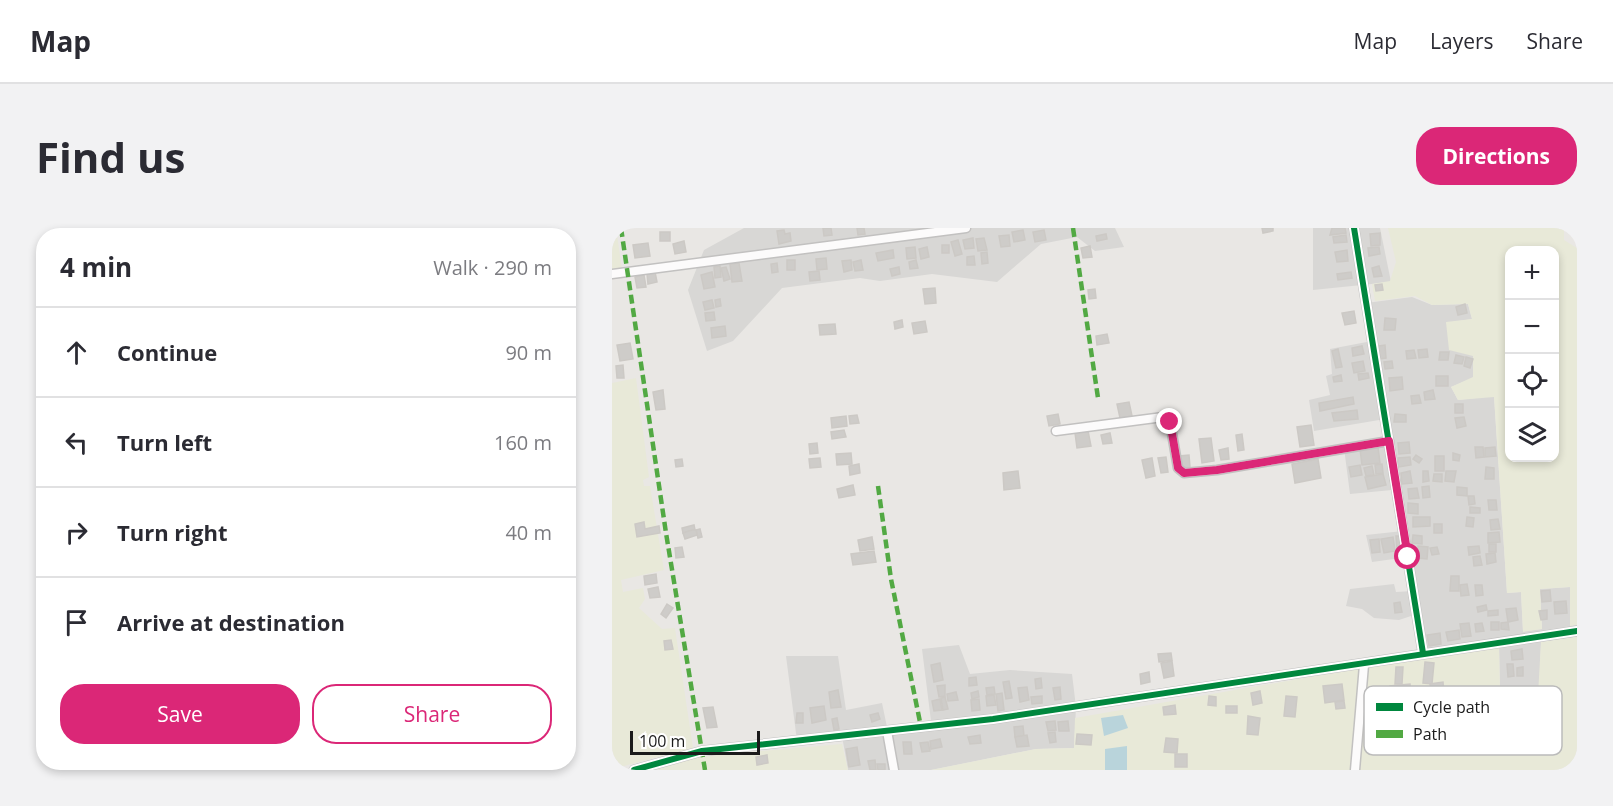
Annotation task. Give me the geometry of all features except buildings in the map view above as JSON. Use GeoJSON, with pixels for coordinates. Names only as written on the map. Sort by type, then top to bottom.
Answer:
{"type":"FeatureCollection","features":[{"type":"Feature","properties":{"kind":"street"},"geometry":{"type":"LineString","coordinates":[[612,274],[966,228]]}},
{"type":"Feature","properties":{"kind":"street"},"geometry":{"type":"LineString","coordinates":[[1354,228],[1423,653]]}},
{"type":"Feature","properties":{"kind":"street"},"geometry":{"type":"LineString","coordinates":[[1056,431],[1163,417],[1170,422],[1178,468],[1184,473],[1217,470],[1389,441]]}},
{"type":"Feature","properties":{"kind":"street"},"geometry":{"type":"LineString","coordinates":[[634,770],[702,752],[993,719],[1364,665],[1423,653],[1577,631]]}},
{"type":"Feature","properties":{"kind":"street"},"geometry":{"type":"LineString","coordinates":[[1355,770],[1364,665]]}},
{"type":"Feature","properties":{"kind":"street"},"geometry":{"type":"LineString","coordinates":[[887,731],[894,770]]}},
{"type":"Feature","properties":{"kind":"shaded area"},"geometry":{"type":"Polygon","coordinates":[[[744,228],[1115,228],[1124,247],[1095,251],[1077,237],[1041,244],[997,282],[932,274],[880,281],[860,278],[782,288],[733,341],[707,351],[688,290],[704,250],[744,228]]]}},
{"type":"Feature","properties":{"kind":"shaded area"},"geometry":{"type":"Polygon","coordinates":[[[1313,228],[1380,228],[1391,282],[1313,290],[1313,228]]]}},
{"type":"Feature","properties":{"kind":"shaded area"},"geometry":{"type":"Polygon","coordinates":[[[1412,297],[1432,305],[1468,304],[1472,319],[1446,323],[1473,356],[1473,378],[1451,387],[1458,400],[1494,396],[1507,593],[1521,592],[1523,631],[1542,629],[1540,589],[1570,587],[1570,625],[1577,625],[1577,637],[1541,642],[1539,686],[1500,686],[1499,642],[1423,653],[1414,615],[1399,620],[1374,618],[1362,609],[1346,606],[1350,589],[1394,584],[1396,592],[1413,591],[1408,557],[1372,562],[1366,535],[1403,531],[1392,490],[1350,494],[1344,448],[1389,442],[1385,419],[1314,431],[1309,400],[1330,395],[1326,376],[1332,374],[1330,349],[1372,341],[1366,303],[1412,297]]]}},
{"type":"Feature","properties":{"kind":"shaded area"},"geometry":{"type":"Polygon","coordinates":[[[959,645],[970,674],[1010,670],[1072,674],[1076,707],[1074,748],[1036,749],[931,770],[848,770],[842,736],[797,741],[786,656],[838,656],[846,710],[882,703],[887,727],[931,721],[922,649],[959,645]]]}},
{"type":"Feature","properties":{"kind":"green space"},"geometry":{"type":"Polygon","coordinates":[[[612,228],[616,228],[622,269],[612,271],[612,228]]]}},
{"type":"Feature","properties":{"kind":"green space"},"geometry":{"type":"Polygon","coordinates":[[[1388,228],[1564,228],[1564,240],[1577,248],[1577,625],[1570,626],[1570,587],[1540,589],[1542,629],[1523,632],[1521,592],[1507,593],[1494,397],[1458,400],[1451,387],[1473,377],[1473,356],[1449,350],[1446,322],[1472,319],[1468,304],[1432,305],[1415,296],[1375,301],[1372,284],[1390,281],[1396,262],[1388,228]]]}},
{"type":"Feature","properties":{"kind":"green space"},"geometry":{"type":"Polygon","coordinates":[[[636,378],[649,477],[643,480],[644,486],[650,486],[664,570],[621,580],[623,592],[643,588],[645,599],[639,608],[662,629],[675,628],[693,748],[612,769],[612,383],[636,378]]]}},
{"type":"Feature","properties":{"kind":"green space"},"geometry":{"type":"Polygon","coordinates":[[[1577,637],[1577,770],[931,770],[1036,749],[1074,748],[1075,718],[1321,675],[1499,648],[1500,686],[1364,686],[1364,755],[1562,755],[1562,686],[1539,686],[1541,642],[1577,637]]]}},
{"type":"Feature","properties":{"kind":"green space"},"geometry":{"type":"Polygon","coordinates":[[[842,744],[848,770],[656,770],[694,757],[842,744]]]}},
{"type":"Feature","properties":{"kind":"water"},"geometry":{"type":"Polygon","coordinates":[[[1123,715],[1128,728],[1104,736],[1101,718],[1123,715]]]}},
{"type":"Feature","properties":{"kind":"water"},"geometry":{"type":"Polygon","coordinates":[[[1127,746],[1127,770],[1105,770],[1105,749],[1127,746]]]}},
{"type":"Feature","properties":{"kind":"marked path"},"geometry":{"type":"LineString","coordinates":[[621,228],[666,533],[705,770]]}},
{"type":"Feature","properties":{"kind":"marked path"},"geometry":{"type":"LineString","coordinates":[[1073,228],[1098,398]]}},
{"type":"Feature","properties":{"kind":"marked path"},"geometry":{"type":"LineString","coordinates":[[878,486],[891,579],[921,727]]}},
{"type":"Feature","properties":{"kind":"cycle path"},"geometry":{"type":"LineString","coordinates":[[1354,228],[1423,653]]}},
{"type":"Feature","properties":{"kind":"cycle path"},"geometry":{"type":"LineString","coordinates":[[634,770],[702,751],[993,719],[1577,631]]}},
{"type":"Feature","properties":{"kind":"route"},"geometry":{"type":"LineString","coordinates":[[1170,422],[1178,468],[1184,473],[1217,470],[1389,441],[1408,557]]}}]}
